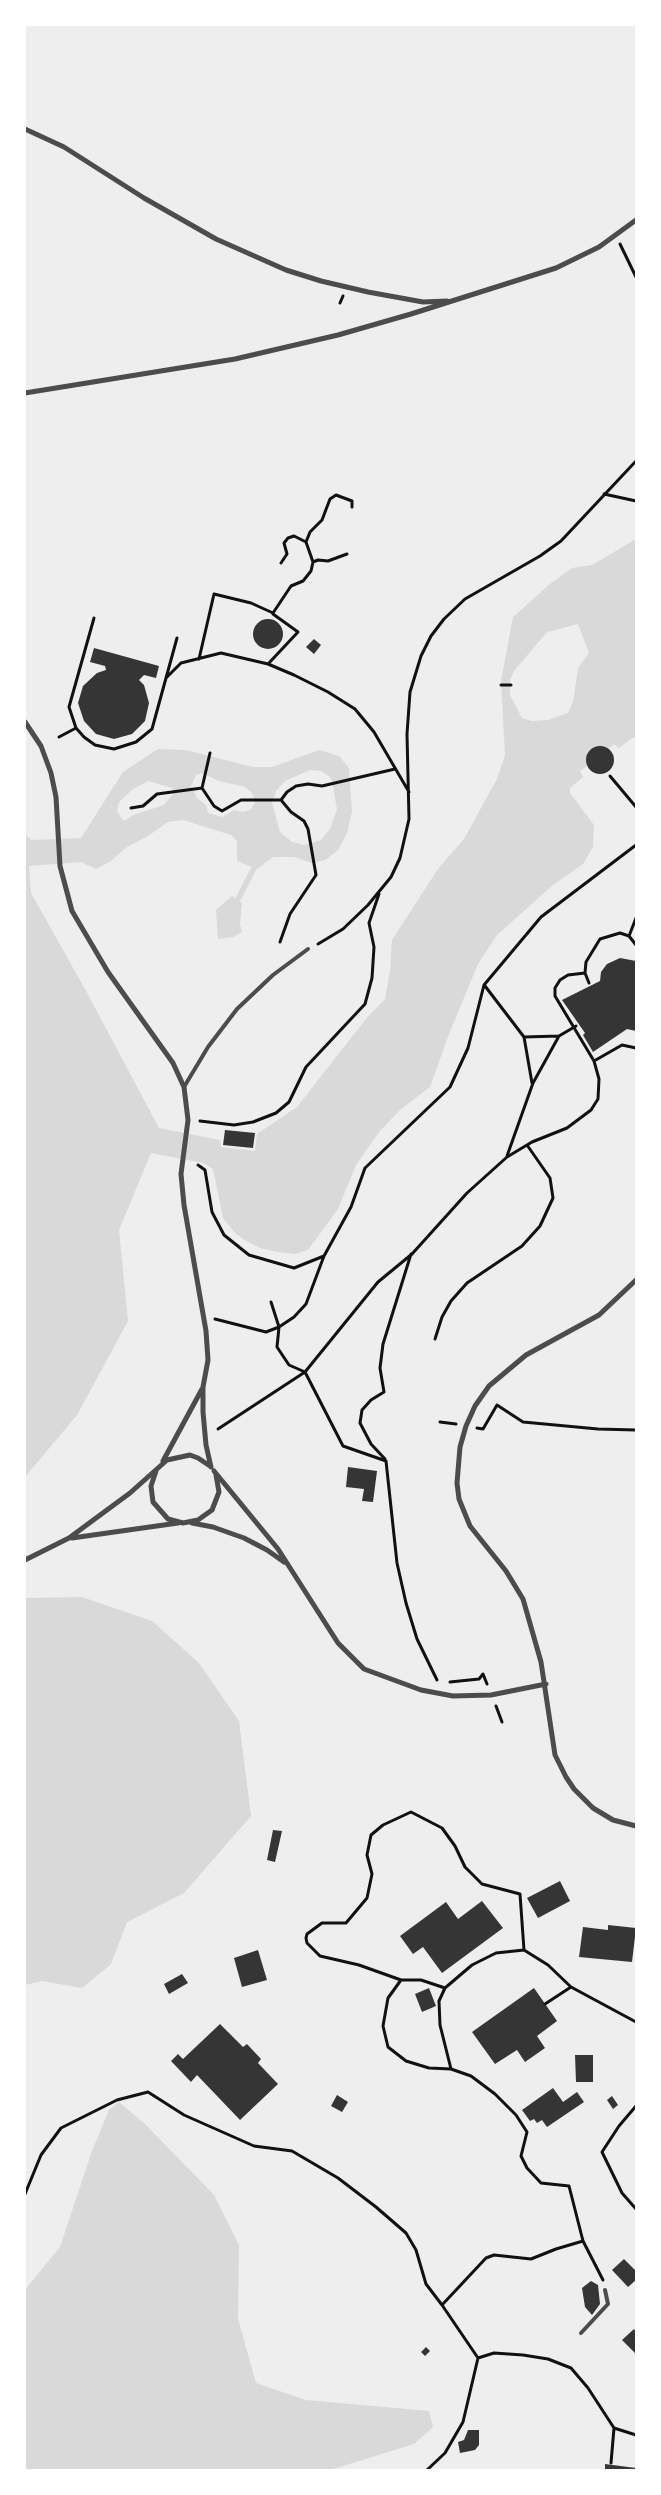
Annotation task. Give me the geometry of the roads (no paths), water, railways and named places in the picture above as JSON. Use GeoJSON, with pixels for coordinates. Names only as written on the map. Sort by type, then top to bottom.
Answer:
{"type":"FeatureCollection","features":[{"type":"Feature","properties":{"kind":"street"},"geometry":{"type":"LineString","coordinates":[[25,129],[64,147],[144,198],[216,239],[286,270],[345,288],[411,300],[441,302],[460,300]]}},
{"type":"Feature","properties":{"kind":"street"},"geometry":{"type":"LineString","coordinates":[[25,393],[235,359],[338,334],[460,300],[556,268],[614,237],[636,220]]}},
{"type":"Feature","properties":{"kind":"street"},"geometry":{"type":"LineString","coordinates":[[25,722],[41,746],[51,773],[56,797],[60,866],[67,898],[78,923],[119,989],[170,1057],[184,1087],[188,1110],[181,1174],[184,1205],[204,1315],[208,1353],[204,1387],[204,1424],[212,1469],[219,1486],[215,1506],[208,1514],[190,1522],[69,1538]]}},
{"type":"Feature","properties":{"kind":"street"},"geometry":{"type":"LineString","coordinates":[[636,1280],[599,1315],[526,1355],[500,1376],[482,1395],[466,1426],[457,1466],[459,1499],[470,1526],[511,1578],[523,1599],[546,1684],[555,1755],[566,1778],[578,1794],[597,1811],[613,1820],[636,1826]]}},
{"type":"Feature","properties":{"kind":"street"},"geometry":{"type":"LineString","coordinates":[[25,1560],[69,1538],[112,1508],[156,1471],[204,1387]]}},
{"type":"Feature","properties":{"kind":"street"},"geometry":{"type":"LineString","coordinates":[[161,1464],[174,1456],[190,1455],[205,1462],[212,1469],[259,1525],[290,1568],[346,1654],[364,1669],[375,1675],[421,1690],[453,1696],[492,1695],[546,1684]]}},
{"type":"Feature","properties":{"kind":"street"},"geometry":{"type":"LineString","coordinates":[[156,1471],[151,1486],[153,1502],[168,1519],[183,1523]]}},
{"type":"Feature","properties":{"kind":"street"},"geometry":{"type":"LineString","coordinates":[[190,1522],[213,1527],[244,1538],[267,1550],[290,1568]]}},
{"type":"Feature","properties":{"kind":"lane"},"geometry":{"type":"LineString","coordinates":[[184,1087],[208,1047],[237,1009],[261,986],[308,949]]}},
{"type":"Feature","properties":{"kind":"lane"},"geometry":{"type":"LineString","coordinates":[[581,2333],[608,2304],[605,2290]]}},
{"type":"Feature","properties":{"kind":"waterway"},"geometry":{"type":"LineString","coordinates":[[238,899],[254,868]]}}]}
